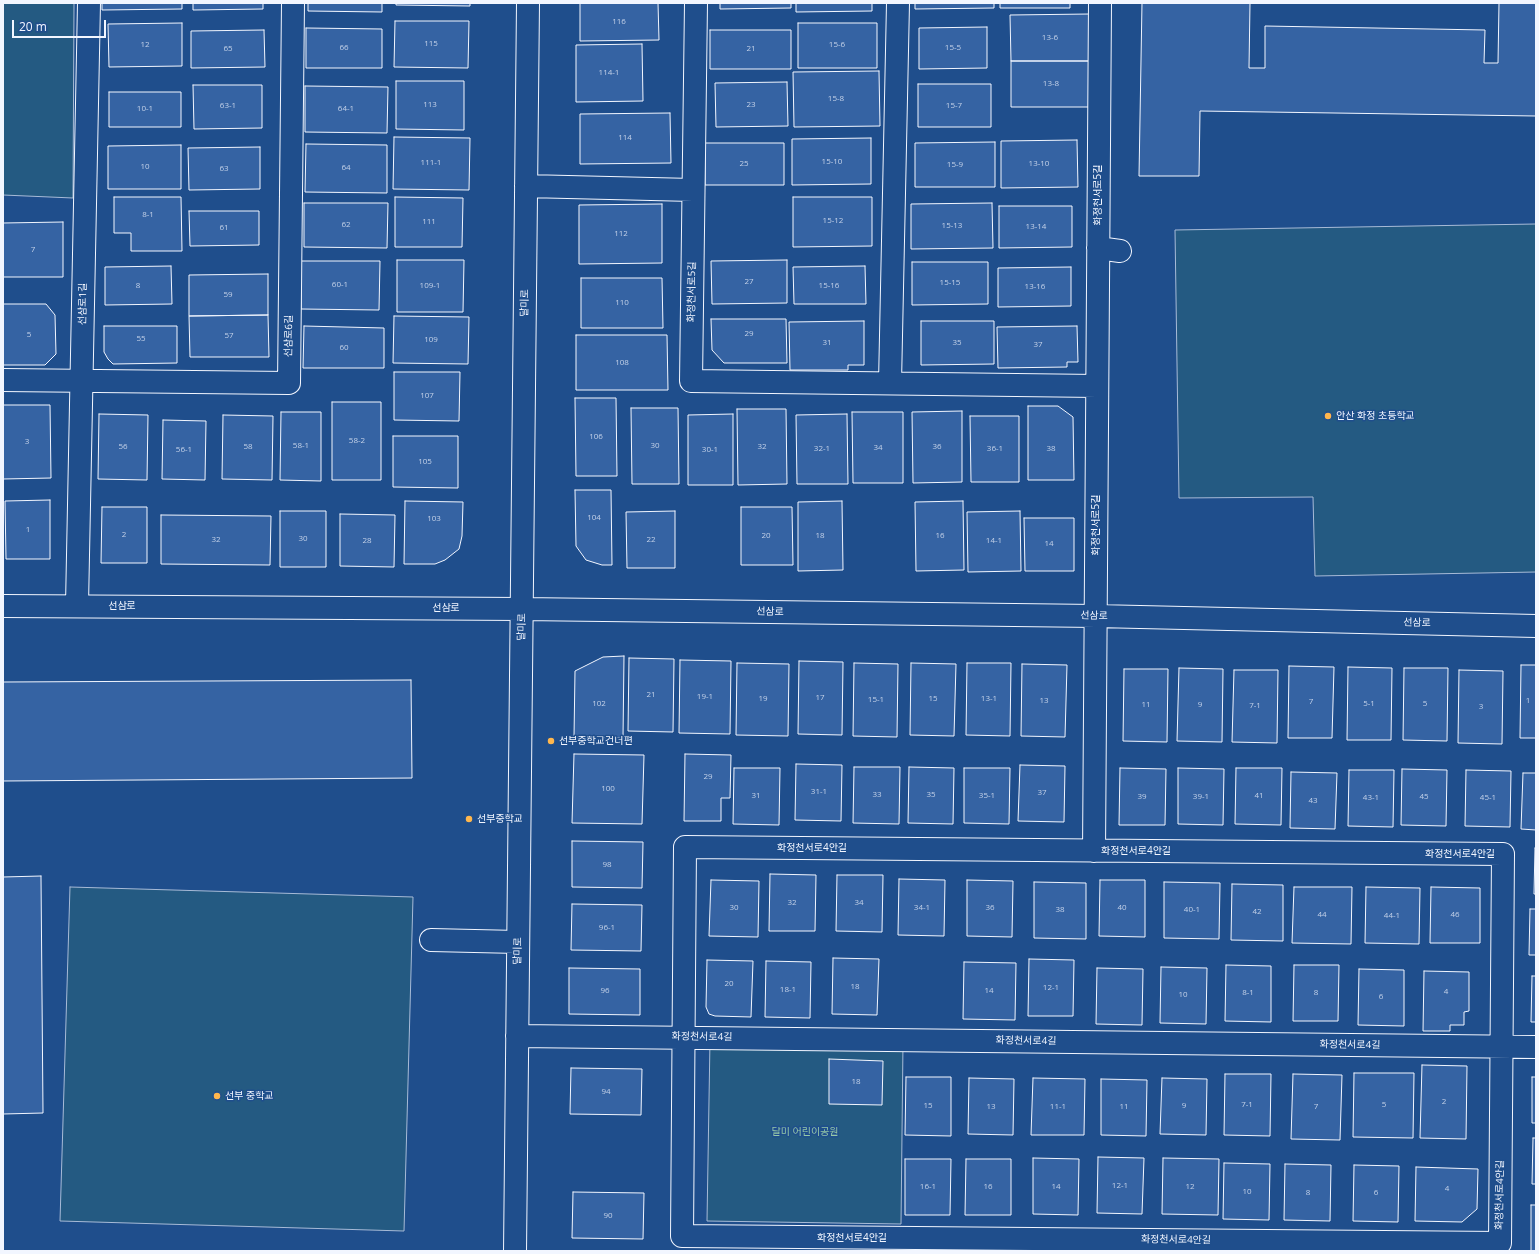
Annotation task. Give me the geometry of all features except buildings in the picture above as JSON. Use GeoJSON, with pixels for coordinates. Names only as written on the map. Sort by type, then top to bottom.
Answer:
{"type":"FeatureCollection","features":[{"type":"Feature","properties":{"kind":"street","name":"선삼로1길"},"geometry":{"type":"LineString","coordinates":[[77,605],[89,3]]}},
{"type":"Feature","properties":{"kind":"street","name":"선삼로6길"},"geometry":{"type":"LineString","coordinates":[[3,380],[289,383],[293,3]]}},
{"type":"Feature","properties":{"kind":"street","name":"달미로"},"geometry":{"type":"LineString","coordinates":[[515,1251],[528,3]]}},
{"type":"Feature","properties":{"kind":"street","name":"화정천서로5길"},"geometry":{"type":"LineString","coordinates":[[696,3],[691,381],[1097,386]]}},
{"type":"Feature","properties":{"kind":"street"},"geometry":{"type":"LineString","coordinates":[[890,383],[898,3]]}},
{"type":"Feature","properties":{"kind":"street","name":"화정천서로5길"},"geometry":{"type":"LineString","coordinates":[[1094,851],[1100,3]]}},
{"type":"Feature","properties":{"kind":"street"},"geometry":{"type":"LineString","coordinates":[[526,186],[693,190]]}},
{"type":"Feature","properties":{"kind":"street"},"geometry":{"type":"LineString","coordinates":[[1098,248],[1120,251]]}},
{"type":"Feature","properties":{"kind":"street","name":"선삼로"},"geometry":{"type":"LineString","coordinates":[[3,606],[77,605],[522,609],[1096,616],[1536,626]]}},
{"type":"Feature","properties":{"kind":"street","name":"화정천서로4안길"},"geometry":{"type":"LineString","coordinates":[[686,847],[1094,851],[1503,854],[1500,1243],[1091,1245],[682,1236],[686,847]]}},
{"type":"Feature","properties":{"kind":"street"},"geometry":{"type":"LineString","coordinates":[[432,940],[518,942]]}},
{"type":"Feature","properties":{"kind":"street","name":"화정천서로4길"},"geometry":{"type":"LineString","coordinates":[[517,1036],[684,1036],[1536,1047]]}},
{"type":"Feature","properties":{"kind":"green space"},"geometry":{"type":"Polygon","coordinates":[[[3,3],[74,3],[73,198],[3,195],[3,3]]]}},
{"type":"Feature","properties":{"kind":"green space"},"geometry":{"type":"Polygon","coordinates":[[[1536,224],[1536,572],[1315,576],[1313,497],[1179,498],[1175,230],[1536,224]]]}},
{"type":"Feature","properties":{"kind":"green space"},"geometry":{"type":"Polygon","coordinates":[[[70,887],[413,897],[404,1231],[60,1221],[70,887]]]}},
{"type":"Feature","properties":{"kind":"green space","name":"달미 어린이공원"},"geometry":{"type":"Polygon","coordinates":[[[710,1040],[903,1043],[901,1224],[707,1221],[710,1040]]]}},
{"type":"Feature","properties":{"kind":"place","name":"안산 화정 초등학교"},"geometry":{"type":"Point","coordinates":[1328,416]}},
{"type":"Feature","properties":{"kind":"place","name":"선부중학교건너편"},"geometry":{"type":"Point","coordinates":[551,741]}},
{"type":"Feature","properties":{"kind":"place","name":"선부중학교"},"geometry":{"type":"Point","coordinates":[469,819]}},
{"type":"Feature","properties":{"kind":"place","name":"선부 중학교"},"geometry":{"type":"Point","coordinates":[217,1096]}}]}
